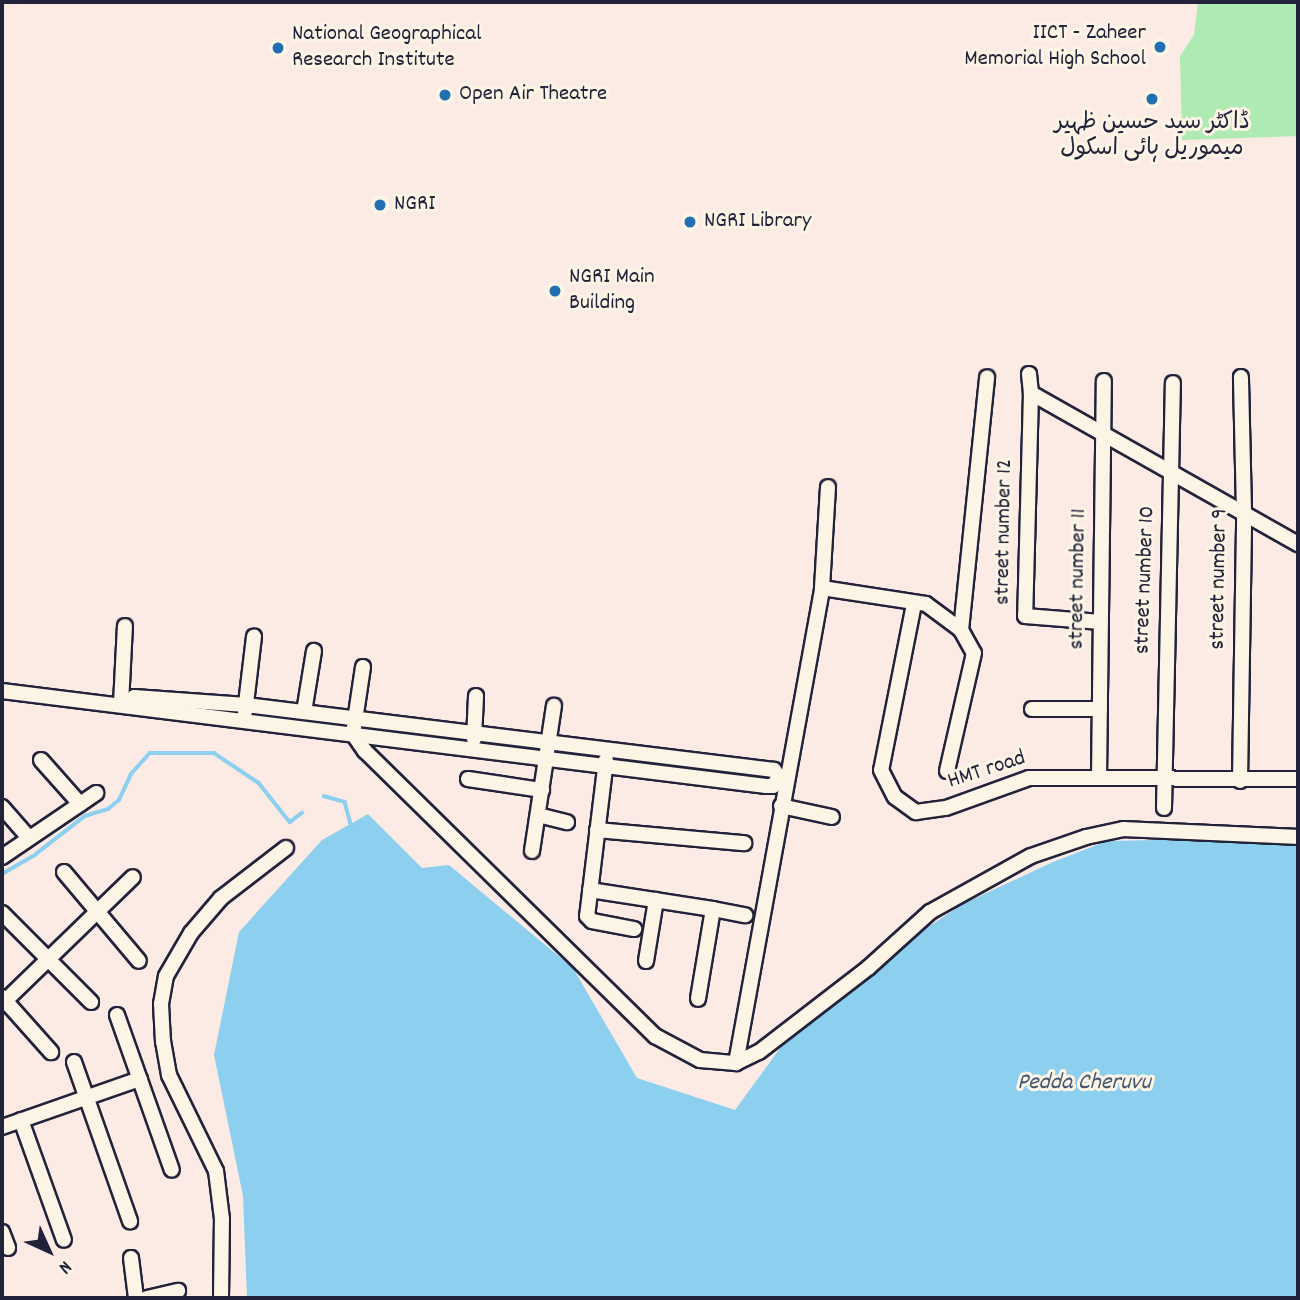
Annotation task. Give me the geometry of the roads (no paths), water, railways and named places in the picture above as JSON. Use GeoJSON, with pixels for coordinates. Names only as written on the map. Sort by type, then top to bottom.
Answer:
{"type":"FeatureCollection","features":[{"type":"Feature","properties":{"kind":"street","name":"street number 12"},"geometry":{"type":"LineString","coordinates":[[1029,374],[1031,393],[1025,616],[1101,622]]}},
{"type":"Feature","properties":{"kind":"street","name":"street number 12"},"geometry":{"type":"LineString","coordinates":[[961,630],[987,377]]}},
{"type":"Feature","properties":{"kind":"street","name":"street number 9"},"geometry":{"type":"LineString","coordinates":[[1240,781],[1244,512],[1241,377]]}},
{"type":"Feature","properties":{"kind":"street","name":"street number 11"},"geometry":{"type":"LineString","coordinates":[[1099,778],[1104,381]]}},
{"type":"Feature","properties":{"kind":"street","name":"street number 10"},"geometry":{"type":"LineString","coordinates":[[1164,808],[1173,383]]}},
{"type":"Feature","properties":{"kind":"street"},"geometry":{"type":"LineString","coordinates":[[1031,393],[1298,544]]}},
{"type":"Feature","properties":{"kind":"street"},"geometry":{"type":"LineString","coordinates":[[736,1063],[822,588],[828,487]]}},
{"type":"Feature","properties":{"kind":"street"},"geometry":{"type":"LineString","coordinates":[[822,588],[926,604],[961,630],[974,653],[947,771]]}},
{"type":"Feature","properties":{"kind":"street","name":"HMT road"},"geometry":{"type":"LineString","coordinates":[[914,604],[881,770],[895,797],[916,812],[946,808],[1029,778],[1240,781],[1298,779]]}},
{"type":"Feature","properties":{"kind":"street"},"geometry":{"type":"LineString","coordinates":[[124,705],[125,626]]}},
{"type":"Feature","properties":{"kind":"street"},"geometry":{"type":"LineString","coordinates":[[245,712],[254,637]]}},
{"type":"Feature","properties":{"kind":"street"},"geometry":{"type":"LineString","coordinates":[[304,712],[314,651]]}},
{"type":"Feature","properties":{"kind":"street"},"geometry":{"type":"LineString","coordinates":[[363,667],[353,734],[385,774],[655,1036],[700,1060],[736,1063],[759,1052],[869,968],[930,912],[1031,856],[1086,837],[1124,830],[1298,837]]}},
{"type":"Feature","properties":{"kind":"street"},"geometry":{"type":"LineString","coordinates":[[2,691],[124,705],[134,697],[245,712],[353,734],[474,747],[718,780],[773,786],[779,777],[775,770],[549,741],[304,712],[245,712]]}},
{"type":"Feature","properties":{"kind":"street"},"geometry":{"type":"LineString","coordinates":[[474,747],[476,696]]}},
{"type":"Feature","properties":{"kind":"street"},"geometry":{"type":"LineString","coordinates":[[531,852],[554,706]]}},
{"type":"Feature","properties":{"kind":"street"},"geometry":{"type":"LineString","coordinates":[[1032,709],[1100,709]]}},
{"type":"Feature","properties":{"kind":"street"},"geometry":{"type":"LineString","coordinates":[[607,750],[588,919],[634,929]]}},
{"type":"Feature","properties":{"kind":"street"},"geometry":{"type":"LineString","coordinates":[[41,760],[80,804]]}},
{"type":"Feature","properties":{"kind":"street"},"geometry":{"type":"LineString","coordinates":[[718,780],[720,763]]}},
{"type":"Feature","properties":{"kind":"street"},"geometry":{"type":"LineString","coordinates":[[468,779],[542,790]]}},
{"type":"Feature","properties":{"kind":"street"},"geometry":{"type":"LineString","coordinates":[[2,857],[96,793]]}},
{"type":"Feature","properties":{"kind":"street"},"geometry":{"type":"LineString","coordinates":[[781,806],[832,817]]}},
{"type":"Feature","properties":{"kind":"street"},"geometry":{"type":"LineString","coordinates":[[2,807],[29,838]]}},
{"type":"Feature","properties":{"kind":"street"},"geometry":{"type":"LineString","coordinates":[[538,815],[567,822]]}},
{"type":"Feature","properties":{"kind":"street"},"geometry":{"type":"LineString","coordinates":[[597,830],[744,843]]}},
{"type":"Feature","properties":{"kind":"street"},"geometry":{"type":"LineString","coordinates":[[221,1298],[222,1219],[216,1171],[169,1075],[163,1042],[161,1004],[166,975],[191,933],[221,898],[286,848]]}},
{"type":"Feature","properties":{"kind":"street"},"geometry":{"type":"LineString","coordinates":[[64,872],[139,961]]}},
{"type":"Feature","properties":{"kind":"street"},"geometry":{"type":"LineString","coordinates":[[51,1052],[3,1001],[49,961],[133,877]]}},
{"type":"Feature","properties":{"kind":"street"},"geometry":{"type":"LineString","coordinates":[[590,890],[745,915]]}},
{"type":"Feature","properties":{"kind":"street"},"geometry":{"type":"LineString","coordinates":[[646,961],[656,900]]}},
{"type":"Feature","properties":{"kind":"street"},"geometry":{"type":"LineString","coordinates":[[698,999],[713,909]]}},
{"type":"Feature","properties":{"kind":"street"},"geometry":{"type":"LineString","coordinates":[[2,913],[91,1002]]}},
{"type":"Feature","properties":{"kind":"street"},"geometry":{"type":"LineString","coordinates":[[117,1015],[172,1170]]}},
{"type":"Feature","properties":{"kind":"street"},"geometry":{"type":"LineString","coordinates":[[74,1062],[130,1221]]}},
{"type":"Feature","properties":{"kind":"street"},"geometry":{"type":"LineString","coordinates":[[2,1127],[140,1079]]}},
{"type":"Feature","properties":{"kind":"street"},"geometry":{"type":"LineString","coordinates":[[21,1120],[64,1240]]}},
{"type":"Feature","properties":{"kind":"street"},"geometry":{"type":"LineString","coordinates":[[2,1232],[8,1248]]}},
{"type":"Feature","properties":{"kind":"street"},"geometry":{"type":"LineString","coordinates":[[131,1258],[136,1298]]}},
{"type":"Feature","properties":{"kind":"street"},"geometry":{"type":"LineString","coordinates":[[147,1298],[177,1291]]}},
{"type":"Feature","properties":{"kind":"water","name":"Pedda Cheruvu"},"geometry":{"type":"Polygon","coordinates":[[[368,814],[422,868],[449,865],[573,968],[637,1078],[735,1110],[783,1044],[892,950],[965,903],[1053,862],[1107,841],[1249,838],[1298,844],[1298,1298],[247,1298],[243,1196],[214,1055],[239,932],[322,840],[368,814]]]}},
{"type":"Feature","properties":{"kind":"waterway"},"geometry":{"type":"LineString","coordinates":[[2,874],[36,854],[85,816],[108,809],[119,800],[131,774],[150,753],[214,753],[259,783],[290,822],[302,813]]}},
{"type":"Feature","properties":{"kind":"waterway"},"geometry":{"type":"LineString","coordinates":[[324,796],[345,802],[351,824]]}},
{"type":"Feature","properties":{"kind":"place","name":"IICT - Zaheer Memorial High School"},"geometry":{"type":"Point","coordinates":[1160,47]}},
{"type":"Feature","properties":{"kind":"place","name":"National Geographical Research Institute"},"geometry":{"type":"Point","coordinates":[278,48]}},
{"type":"Feature","properties":{"kind":"place","name":"Open Air Theatre"},"geometry":{"type":"Point","coordinates":[445,95]}},
{"type":"Feature","properties":{"kind":"place","name":"ڈاکٹر سید حسین ظہیر میموریل ہائی اسکول"},"geometry":{"type":"Point","coordinates":[1152,99]}},
{"type":"Feature","properties":{"kind":"place","name":"NGRI"},"geometry":{"type":"Point","coordinates":[380,205]}},
{"type":"Feature","properties":{"kind":"place","name":"NGRI Library"},"geometry":{"type":"Point","coordinates":[690,222]}},
{"type":"Feature","properties":{"kind":"place","name":"NGRI Main Building"},"geometry":{"type":"Point","coordinates":[555,291]}}]}
